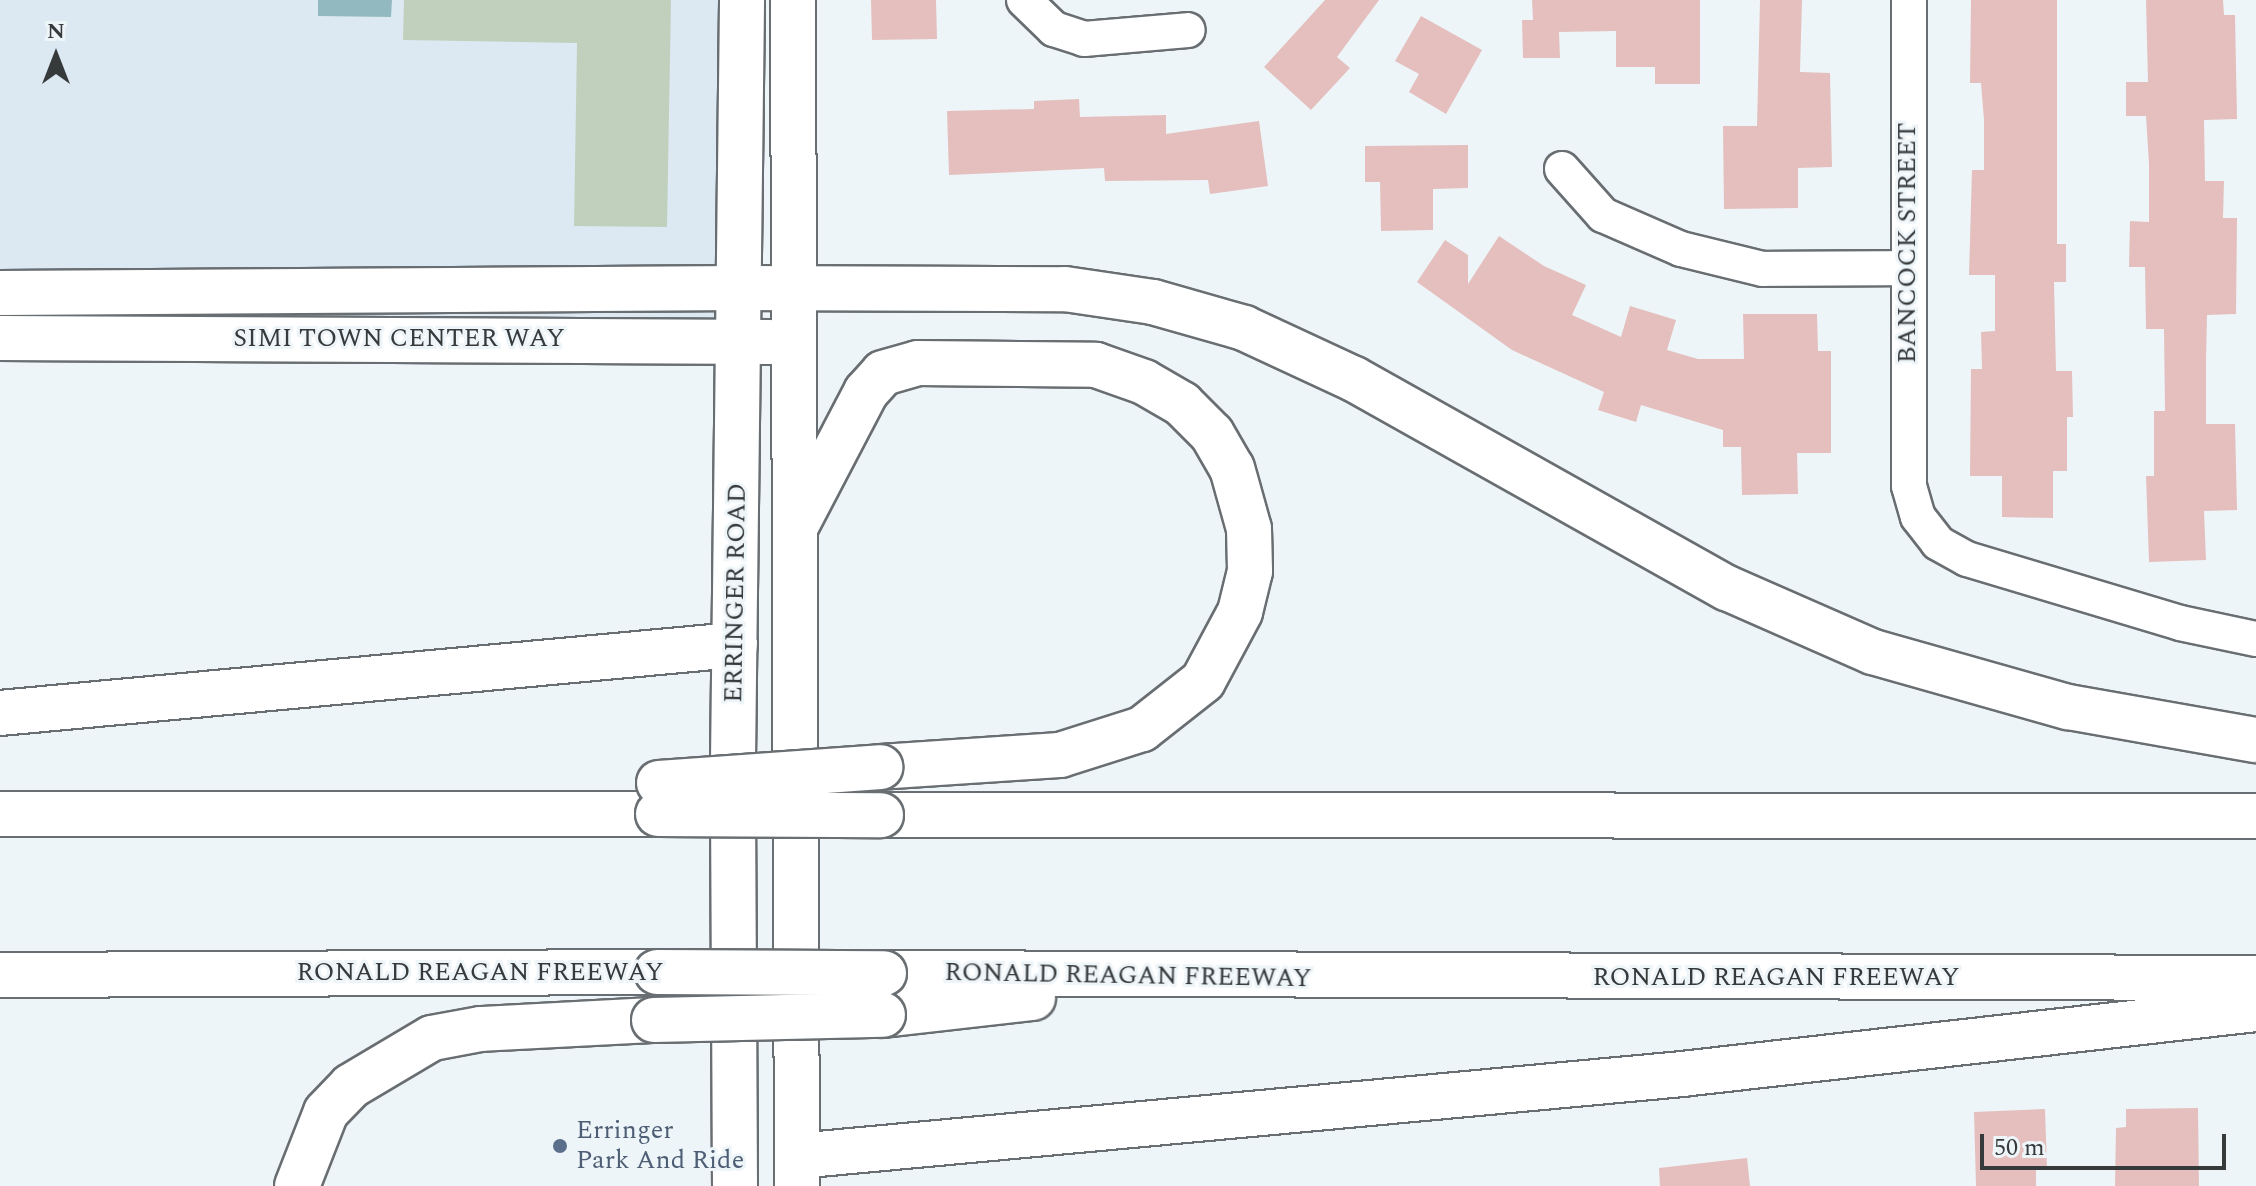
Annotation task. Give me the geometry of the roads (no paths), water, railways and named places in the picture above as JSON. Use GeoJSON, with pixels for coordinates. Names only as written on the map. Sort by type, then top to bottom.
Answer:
{"type":"FeatureCollection","features":[{"type":"Feature","properties":{"kind":"main road","name":"ERRINGER ROAD"},"geometry":{"type":"LineString","coordinates":[[735,1186],[735,645],[742,0]]}},
{"type":"Feature","properties":{"kind":"main road"},"geometry":{"type":"LineString","coordinates":[[793,0],[798,342],[797,1171],[2256,1009]]}},
{"type":"Feature","properties":{"kind":"main road","name":"SIMI TOWN CENTER WAY"},"geometry":{"type":"LineString","coordinates":[[0,293],[1065,289],[1153,302],[1244,328],[1354,379],[1727,588],[1873,652],[2068,707],[2256,740]]}},
{"type":"Feature","properties":{"kind":"main road","name":"SIMI TOWN CENTER WAY"},"geometry":{"type":"LineString","coordinates":[[0,338],[798,342]]}},
{"type":"Feature","properties":{"kind":"main road"},"geometry":{"type":"LineString","coordinates":[[0,814],[329,813],[659,798],[880,767],[1060,755],[1142,729],[1203,681],[1240,612],[1250,571],[1249,529],[1232,468],[1212,434],[1182,404],[1144,382],[1096,365],[918,363],[883,373],[866,392],[797,524]]}},
{"type":"Feature","properties":{"kind":"main road"},"geometry":{"type":"LineString","coordinates":[[0,713],[735,645]]}},
{"type":"Feature","properties":{"kind":"main road"},"geometry":{"type":"LineString","coordinates":[[659,798],[881,815],[2256,816]]}},
{"type":"Feature","properties":{"kind":"main road","name":"RONALD REAGAN FREEWAY"},"geometry":{"type":"LineString","coordinates":[[0,975],[657,972],[1214,978],[2256,978]]}},
{"type":"Feature","properties":{"kind":"main road"},"geometry":{"type":"LineString","coordinates":[[297,1186],[326,1112],[351,1086],[432,1038],[481,1029],[654,1020],[883,1015],[1214,978]]}},
{"type":"Feature","properties":{"kind":"street"},"geometry":{"type":"LineString","coordinates":[[1024,0],[1054,29],[1084,39],[1188,30]]}},
{"type":"Feature","properties":{"kind":"street","name":"BANCOCK STREET"},"geometry":{"type":"LineString","coordinates":[[1909,0],[1909,486],[1918,517],[1938,543],[1967,559],[2180,623],[2256,639]]}},
{"type":"Feature","properties":{"kind":"street"},"geometry":{"type":"LineString","coordinates":[[1562,169],[1603,215],[1681,249],[1763,269],[1907,268]]}},
{"type":"Feature","properties":{"kind":"water"},"geometry":{"type":"Polygon","coordinates":[[[318,0],[392,0],[391,17],[318,16],[318,0]]]}},
{"type":"Feature","properties":{"kind":"place","name":"Erringer Park And Ride"},"geometry":{"type":"Point","coordinates":[560,1146]}}]}
